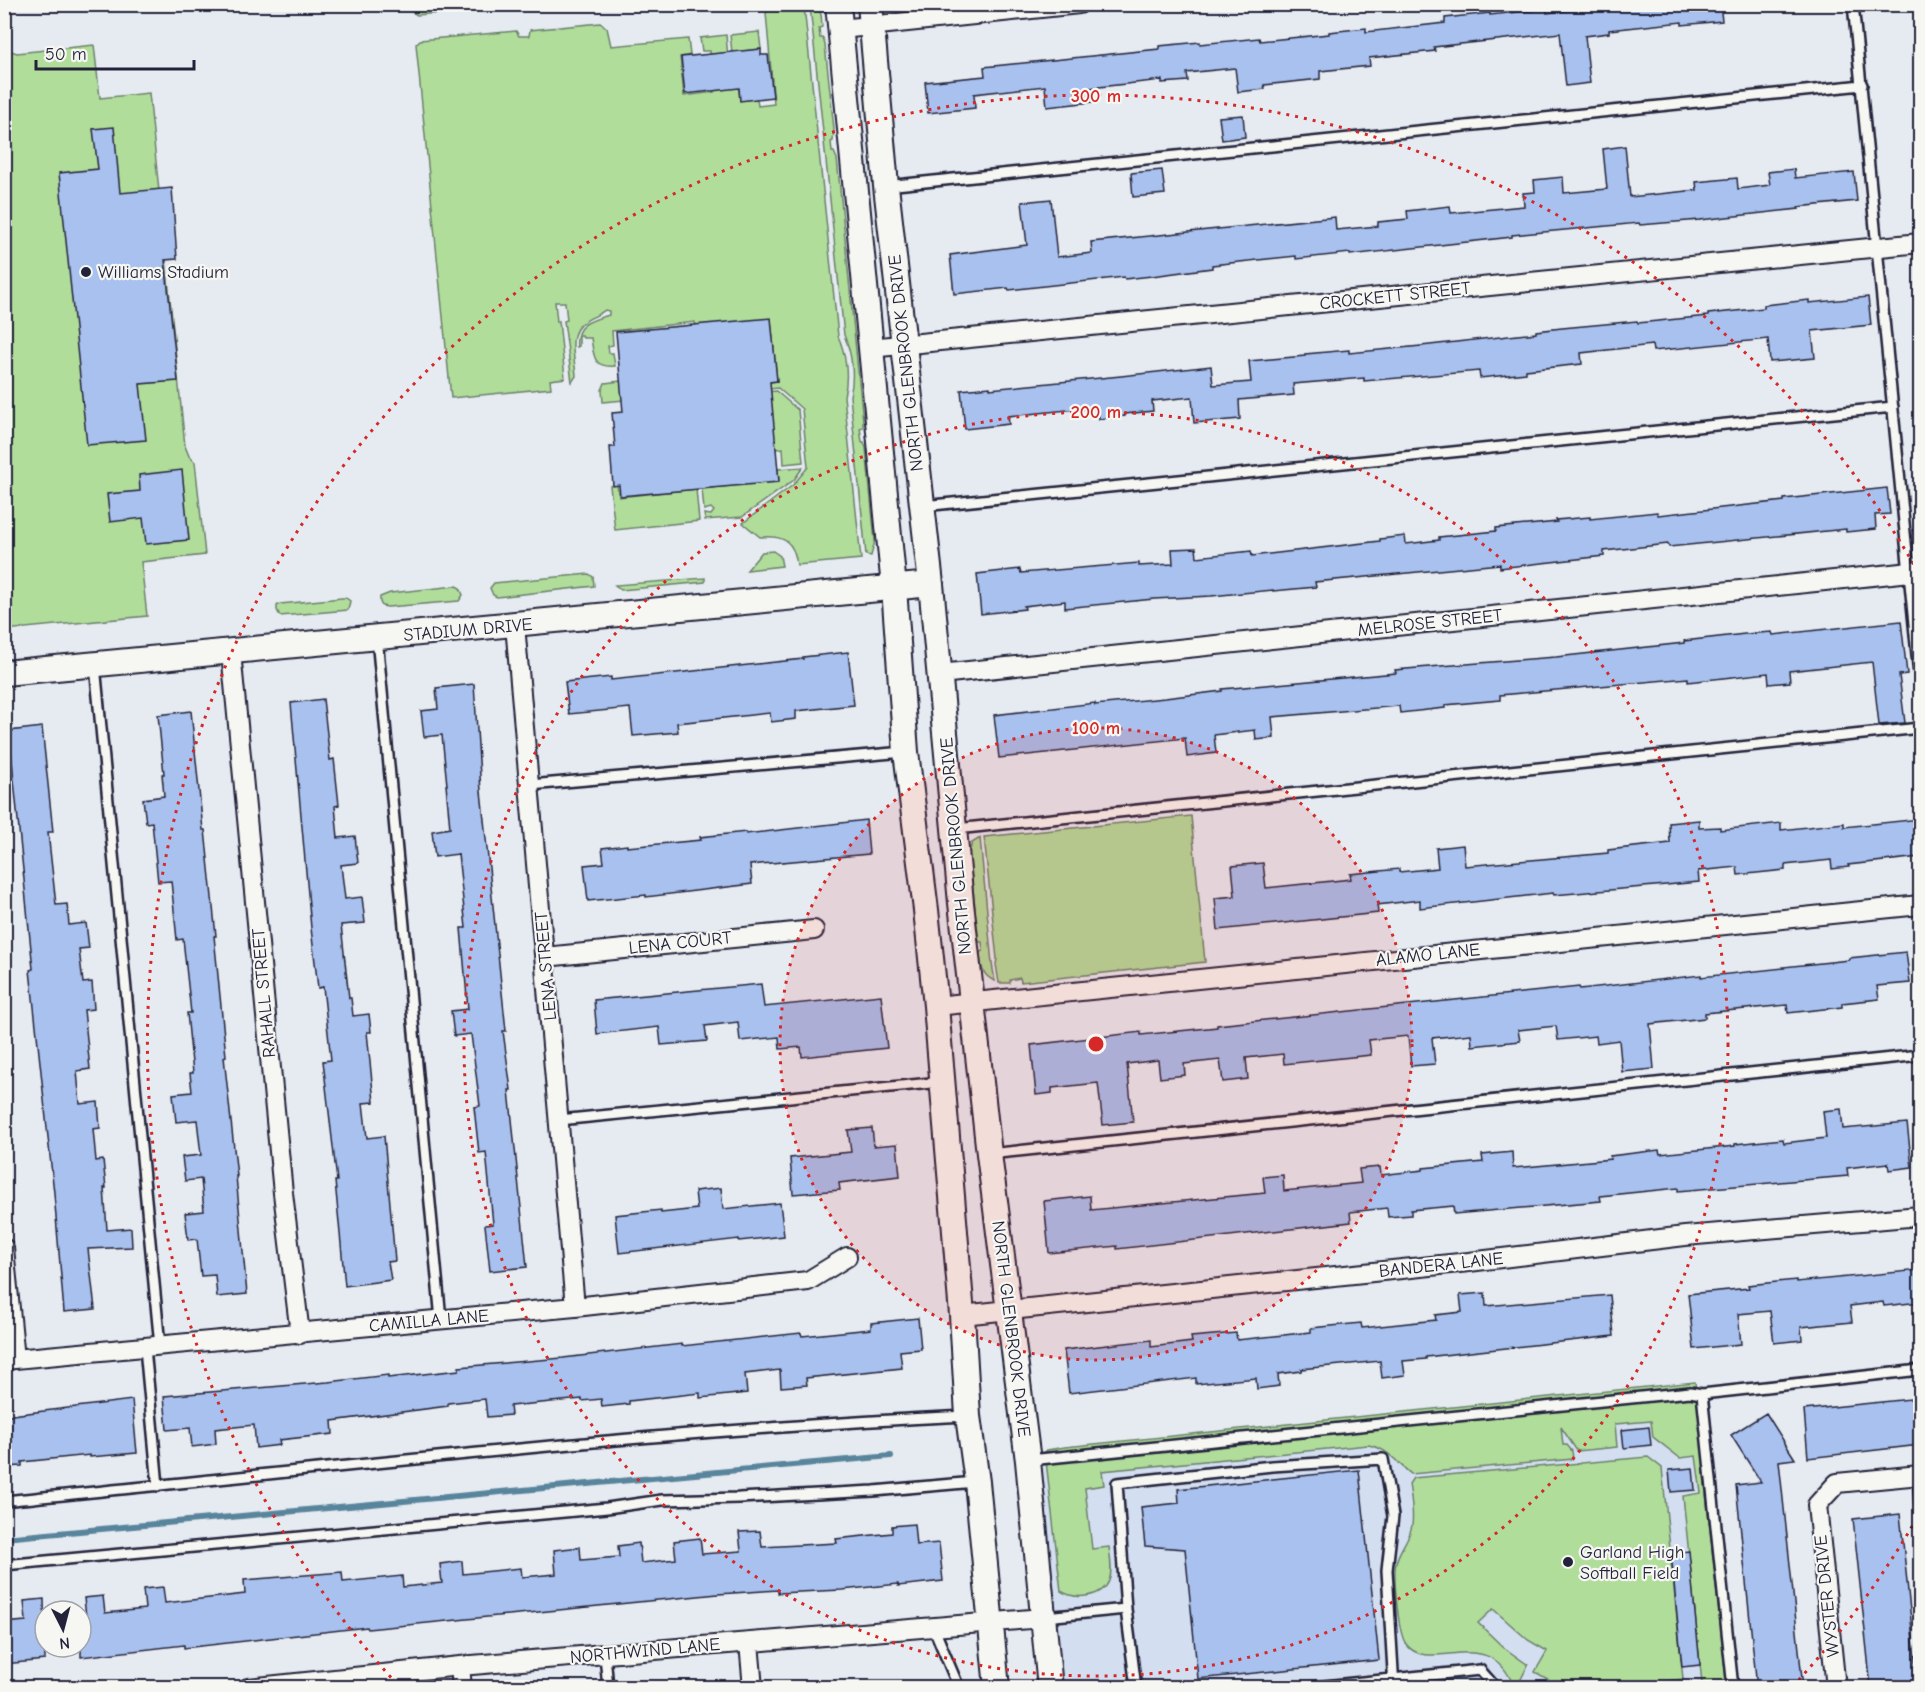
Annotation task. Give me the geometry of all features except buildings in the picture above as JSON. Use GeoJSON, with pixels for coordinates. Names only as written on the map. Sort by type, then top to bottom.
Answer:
{"type":"FeatureCollection","features":[{"type":"Feature","properties":{"kind":"main road","name":"NORTH GLENBROOK DRIVE"},"geometry":{"type":"LineString","coordinates":[[838,4],[894,588],[906,752],[936,1006],[962,1315],[968,1416],[977,1482],[997,1688]]}},
{"type":"Feature","properties":{"kind":"main road","name":"NORTH GLENBROOK DRIVE"},"geometry":{"type":"LineString","coordinates":[[872,15],[886,186],[931,584],[972,1003],[1028,1461],[1050,1688]]}},
{"type":"Feature","properties":{"kind":"main road","name":"STADIUM DRIVE"},"geometry":{"type":"LineString","coordinates":[[4,673],[931,584]]}},
{"type":"Feature","properties":{"kind":"street"},"geometry":{"type":"LineString","coordinates":[[841,29],[872,15],[1079,4]]}},
{"type":"Feature","properties":{"kind":"street","name":"CROCKETT STREET"},"geometry":{"type":"LineString","coordinates":[[870,348],[1920,243]]}},
{"type":"Feature","properties":{"kind":"street","name":"MELROSE STREET"},"geometry":{"type":"LineString","coordinates":[[940,674],[1915,572]]}},
{"type":"Feature","properties":{"kind":"street","name":"LENA STREET"},"geometry":{"type":"LineString","coordinates":[[515,625],[575,1307]]}},
{"type":"Feature","properties":{"kind":"street","name":"RAHALL STREET"},"geometry":{"type":"LineString","coordinates":[[231,652],[282,1182],[300,1334]]}},
{"type":"Feature","properties":{"kind":"street","name":"ALAMO LANE"},"geometry":{"type":"LineString","coordinates":[[936,1006],[1920,905]]}},
{"type":"Feature","properties":{"kind":"street","name":"LENA COURT"},"geometry":{"type":"LineString","coordinates":[[545,957],[814,930]]}},
{"type":"Feature","properties":{"kind":"street","name":"BANDERA LANE"},"geometry":{"type":"LineString","coordinates":[[962,1315],[1469,1262],[1685,1236],[1920,1216]]}},
{"type":"Feature","properties":{"kind":"street"},"geometry":{"type":"LineString","coordinates":[[4,1248],[10,1360]]}},
{"type":"Feature","properties":{"kind":"street","name":"CAMILLA LANE"},"geometry":{"type":"LineString","coordinates":[[10,1360],[575,1307],[808,1281],[847,1257]]}},
{"type":"Feature","properties":{"kind":"street","name":"WYSTER DRIVE"},"geometry":{"type":"LineString","coordinates":[[1836,1688],[1817,1505],[1837,1483],[1919,1476]]}},
{"type":"Feature","properties":{"kind":"street","name":"NORTHWIND LANE"},"geometry":{"type":"LineString","coordinates":[[248,1688],[319,1684],[460,1666],[1043,1618]]}},
{"type":"Feature","properties":{"kind":"street"},"geometry":{"type":"LineString","coordinates":[[749,1643],[753,1688]]}},
{"type":"Feature","properties":{"kind":"street"},"geometry":{"type":"LineString","coordinates":[[460,1666],[462,1688]]}},
{"type":"Feature","properties":{"kind":"lane"},"geometry":{"type":"LineString","coordinates":[[1853,4],[1893,407],[1915,572],[1920,685]]}},
{"type":"Feature","properties":{"kind":"lane"},"geometry":{"type":"LineString","coordinates":[[886,186],[1862,85]]}},
{"type":"Feature","properties":{"kind":"lane"},"geometry":{"type":"LineString","coordinates":[[922,506],[1893,407]]}},
{"type":"Feature","properties":{"kind":"lane"},"geometry":{"type":"LineString","coordinates":[[377,638],[441,1320]]}},
{"type":"Feature","properties":{"kind":"lane"},"geometry":{"type":"LineString","coordinates":[[95,664],[152,1347],[158,1486]]}},
{"type":"Feature","properties":{"kind":"lane"},"geometry":{"type":"LineString","coordinates":[[954,830],[1920,728]]}},
{"type":"Feature","properties":{"kind":"lane"},"geometry":{"type":"LineString","coordinates":[[530,785],[906,752]]}},
{"type":"Feature","properties":{"kind":"lane"},"geometry":{"type":"LineString","coordinates":[[989,1154],[1920,1055]]}},
{"type":"Feature","properties":{"kind":"lane"},"geometry":{"type":"LineString","coordinates":[[559,1120],[941,1082]]}},
{"type":"Feature","properties":{"kind":"lane"},"geometry":{"type":"LineString","coordinates":[[1028,1461],[1920,1370]]}},
{"type":"Feature","properties":{"kind":"lane"},"geometry":{"type":"LineString","coordinates":[[1702,1394],[1732,1688]]}},
{"type":"Feature","properties":{"kind":"lane"},"geometry":{"type":"LineString","coordinates":[[4,1501],[594,1443],[968,1416]]}},
{"type":"Feature","properties":{"kind":"lane"},"geometry":{"type":"LineString","coordinates":[[1136,1688],[1126,1609],[1117,1483],[1272,1466],[1383,1459],[1393,1516],[1386,1570],[1394,1683]]}},
{"type":"Feature","properties":{"kind":"lane"},"geometry":{"type":"LineString","coordinates":[[1919,1476],[1920,1503]]}},
{"type":"Feature","properties":{"kind":"lane"},"geometry":{"type":"LineString","coordinates":[[4,1565],[607,1508],[663,1500],[874,1491],[977,1482]]}},
{"type":"Feature","properties":{"kind":"lane"},"geometry":{"type":"LineString","coordinates":[[1043,1618],[1126,1609]]}},
{"type":"Feature","properties":{"kind":"lane"},"geometry":{"type":"LineString","coordinates":[[933,1626],[959,1688]]}},
{"type":"Feature","properties":{"kind":"lane"},"geometry":{"type":"LineString","coordinates":[[605,1654],[608,1688]]}},
{"type":"Feature","properties":{"kind":"lane"},"geometry":{"type":"LineString","coordinates":[[1304,1688],[1394,1683],[1480,1670],[1496,1688]]}},
{"type":"Feature","properties":{"kind":"shaded area"},"geometry":{"type":"Polygon","coordinates":[[[1691,1400],[1723,1687],[1061,1687],[1041,1467],[1691,1400]]]}},
{"type":"Feature","properties":{"kind":"green space"},"geometry":{"type":"Polygon","coordinates":[[[412,4],[536,5],[417,15],[412,12],[412,4]]]}},
{"type":"Feature","properties":{"kind":"green space"},"geometry":{"type":"Polygon","coordinates":[[[813,5],[821,14],[820,38],[823,38],[825,45],[834,129],[831,142],[832,152],[837,159],[863,421],[863,427],[860,428],[862,442],[866,448],[875,541],[871,556],[866,555],[850,396],[852,365],[844,335],[810,6],[813,5]]]}},
{"type":"Feature","properties":{"kind":"green space"},"geometry":{"type":"Polygon","coordinates":[[[804,6],[838,336],[846,366],[844,396],[861,559],[797,565],[793,550],[786,541],[775,537],[760,537],[743,523],[793,485],[808,467],[802,409],[778,388],[759,390],[758,383],[777,381],[771,319],[696,327],[695,322],[612,331],[613,345],[608,346],[609,353],[613,353],[615,366],[607,366],[598,363],[591,338],[583,338],[579,335],[579,346],[577,347],[578,333],[581,328],[590,321],[609,315],[609,311],[605,310],[584,322],[575,333],[573,346],[576,376],[572,382],[564,321],[567,320],[565,302],[555,302],[565,378],[550,380],[551,388],[451,398],[416,44],[420,40],[516,31],[519,36],[529,36],[530,30],[600,23],[607,28],[611,46],[688,39],[690,55],[680,57],[684,96],[714,92],[711,66],[736,62],[740,100],[757,99],[758,106],[774,104],[766,13],[773,7],[804,6]]]}},
{"type":"Feature","properties":{"kind":"green space"},"geometry":{"type":"Polygon","coordinates":[[[759,32],[761,49],[732,52],[730,35],[759,32]]]}},
{"type":"Feature","properties":{"kind":"green space"},"geometry":{"type":"Polygon","coordinates":[[[726,35],[728,58],[711,60],[710,51],[702,51],[700,38],[726,35]]]}},
{"type":"Feature","properties":{"kind":"green space","name":"Williams Stadium"},"geometry":{"type":"Polygon","coordinates":[[[94,45],[100,98],[149,93],[185,446],[189,456],[195,462],[205,555],[141,562],[147,616],[5,630],[5,49],[17,53],[94,45]]]}},
{"type":"Feature","properties":{"kind":"green space"},"geometry":{"type":"Polygon","coordinates":[[[621,381],[669,396],[603,402],[602,390],[605,383],[621,381]]]}},
{"type":"Feature","properties":{"kind":"green space"},"geometry":{"type":"Polygon","coordinates":[[[776,391],[798,410],[803,462],[784,464],[783,448],[776,449],[759,393],[776,391]]]}},
{"type":"Feature","properties":{"kind":"green space"},"geometry":{"type":"Polygon","coordinates":[[[803,467],[794,480],[742,517],[705,520],[704,514],[711,515],[714,511],[711,508],[704,510],[702,489],[779,481],[778,469],[803,467]]]}},
{"type":"Feature","properties":{"kind":"green space"},"geometry":{"type":"Polygon","coordinates":[[[617,485],[619,497],[696,489],[699,521],[615,530],[610,486],[617,485]]]}},
{"type":"Feature","properties":{"kind":"green space"},"geometry":{"type":"Polygon","coordinates":[[[773,551],[780,556],[782,566],[747,570],[762,552],[773,551]]]}},
{"type":"Feature","properties":{"kind":"green space"},"geometry":{"type":"Polygon","coordinates":[[[589,574],[593,577],[594,586],[497,597],[493,595],[490,588],[494,583],[589,574]]]}},
{"type":"Feature","properties":{"kind":"green space"},"geometry":{"type":"Polygon","coordinates":[[[705,578],[705,582],[621,590],[615,585],[705,578]]]}},
{"type":"Feature","properties":{"kind":"green space"},"geometry":{"type":"Polygon","coordinates":[[[456,586],[460,588],[463,595],[459,601],[388,607],[382,606],[380,602],[380,597],[390,593],[456,586]]]}},
{"type":"Feature","properties":{"kind":"green space"},"geometry":{"type":"Polygon","coordinates":[[[346,598],[350,601],[348,610],[280,616],[277,610],[280,604],[346,598]]]}},
{"type":"Feature","properties":{"kind":"green space"},"geometry":{"type":"Polygon","coordinates":[[[1191,816],[1205,962],[1021,982],[1020,978],[1010,980],[1010,983],[999,983],[984,837],[1191,816]]]}},
{"type":"Feature","properties":{"kind":"green space"},"geometry":{"type":"Polygon","coordinates":[[[980,838],[995,981],[987,976],[981,966],[980,952],[983,951],[982,942],[979,942],[969,853],[972,843],[980,838]]]}},
{"type":"Feature","properties":{"kind":"green space"},"geometry":{"type":"Polygon","coordinates":[[[1695,1382],[1727,1687],[1694,1687],[1693,1684],[1702,1683],[1683,1496],[1701,1493],[1696,1456],[1680,1458],[1653,1437],[1651,1421],[1615,1424],[1617,1447],[1577,1451],[1561,1427],[1563,1445],[1567,1445],[1572,1451],[1573,1459],[1411,1474],[1387,1453],[1368,1445],[1102,1471],[1104,1485],[1085,1488],[1092,1549],[1109,1547],[1111,1569],[1109,1581],[1101,1591],[1088,1596],[1073,1596],[1061,1591],[1045,1452],[1047,1450],[1695,1382]]]}},
{"type":"Feature","properties":{"kind":"green space","name":"Garland High Softball Field"},"geometry":{"type":"Polygon","coordinates":[[[1648,1457],[1662,1468],[1683,1679],[1613,1687],[1554,1687],[1553,1682],[1535,1672],[1547,1651],[1528,1640],[1493,1609],[1478,1623],[1503,1647],[1528,1665],[1517,1687],[1514,1687],[1503,1668],[1490,1657],[1475,1653],[1429,1655],[1416,1652],[1406,1644],[1399,1617],[1395,1570],[1397,1558],[1412,1525],[1409,1484],[1413,1478],[1648,1457]]]}},
{"type":"Feature","properties":{"kind":"waterway"},"geometry":{"type":"LineString","coordinates":[[4,1538],[891,1456]]}},
{"type":"Feature","properties":{"kind":"place","name":"Williams Stadium"},"geometry":{"type":"Point","coordinates":[86,272]}},
{"type":"Feature","properties":{"kind":"place","name":"Garland High Softball Field"},"geometry":{"type":"Point","coordinates":[1568,1562]}}]}
